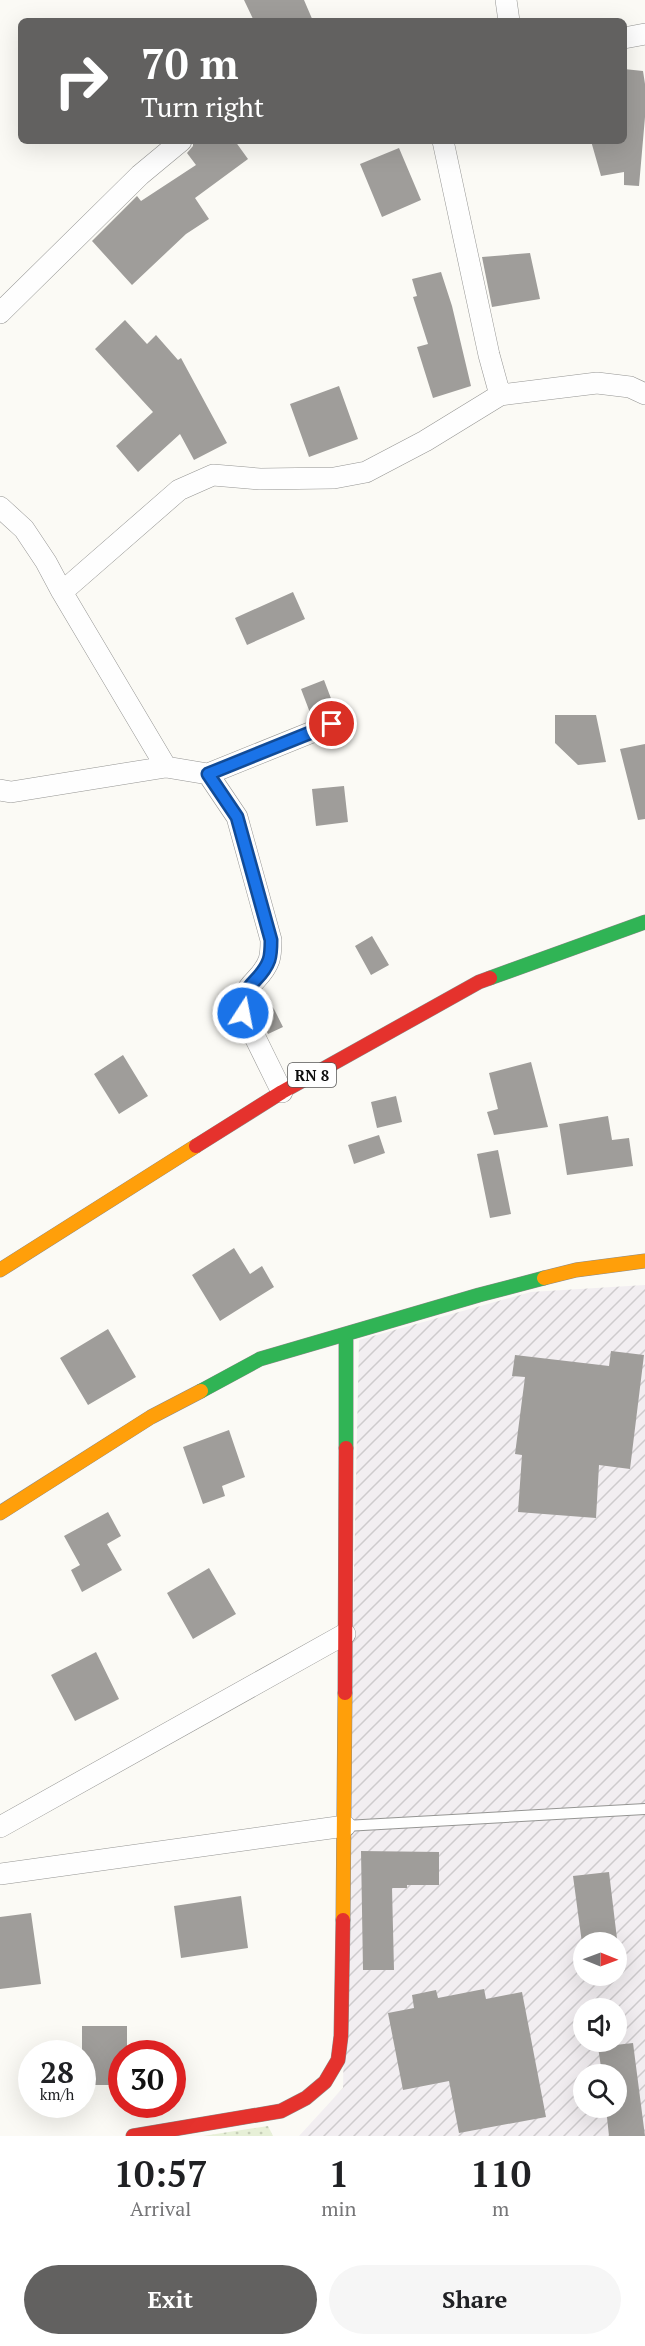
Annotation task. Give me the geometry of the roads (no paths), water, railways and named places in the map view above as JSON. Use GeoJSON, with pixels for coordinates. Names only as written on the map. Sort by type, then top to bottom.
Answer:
{"type":"FeatureCollection","features":[{"type":"Feature","properties":{"kind":"street"},"geometry":{"type":"LineString","coordinates":[[506,0],[509,18]]}},
{"type":"Feature","properties":{"kind":"street"},"geometry":{"type":"LineString","coordinates":[[627,37],[645,34]]}},
{"type":"Feature","properties":{"kind":"street"},"geometry":{"type":"LineString","coordinates":[[0,314],[140,175],[177,144]]}},
{"type":"Feature","properties":{"kind":"street"},"geometry":{"type":"LineString","coordinates":[[444,144],[489,356],[500,395]]}},
{"type":"Feature","properties":{"kind":"street"},"geometry":{"type":"LineString","coordinates":[[62,592],[179,490],[213,475],[305,480],[366,472],[425,441],[500,395],[597,383],[630,387],[645,394]]}},
{"type":"Feature","properties":{"kind":"street"},"geometry":{"type":"LineString","coordinates":[[0,507],[24,529],[46,562],[165,767]]}},
{"type":"Feature","properties":{"kind":"street"},"geometry":{"type":"LineString","coordinates":[[0,790],[11,792],[165,767],[208,774],[332,724]]}},
{"type":"Feature","properties":{"kind":"street"},"geometry":{"type":"LineString","coordinates":[[208,774],[237,817],[271,940],[270,958],[262,973],[247,987],[242,1001],[243,1013],[282,1092]]}},
{"type":"Feature","properties":{"kind":"street","name":"RN 8"},"geometry":{"type":"LineString","coordinates":[[0,1270],[282,1092],[479,982],[645,922]]}},
{"type":"Feature","properties":{"kind":"street"},"geometry":{"type":"LineString","coordinates":[[0,1513],[151,1417],[260,1359],[479,1294],[576,1270],[645,1261]]}},
{"type":"Feature","properties":{"kind":"street"},"geometry":{"type":"LineString","coordinates":[[134,2136],[281,2111],[306,2098],[325,2082],[338,2060],[341,2036],[345,1826],[346,1335]]}},
{"type":"Feature","properties":{"kind":"street"},"geometry":{"type":"LineString","coordinates":[[0,1827],[345,1634]]}},
{"type":"Feature","properties":{"kind":"street"},"geometry":{"type":"LineString","coordinates":[[0,1874],[345,1826]]}},
{"type":"Feature","properties":{"kind":"lane"},"geometry":{"type":"LineString","coordinates":[[345,1826],[645,1809]]}}]}
